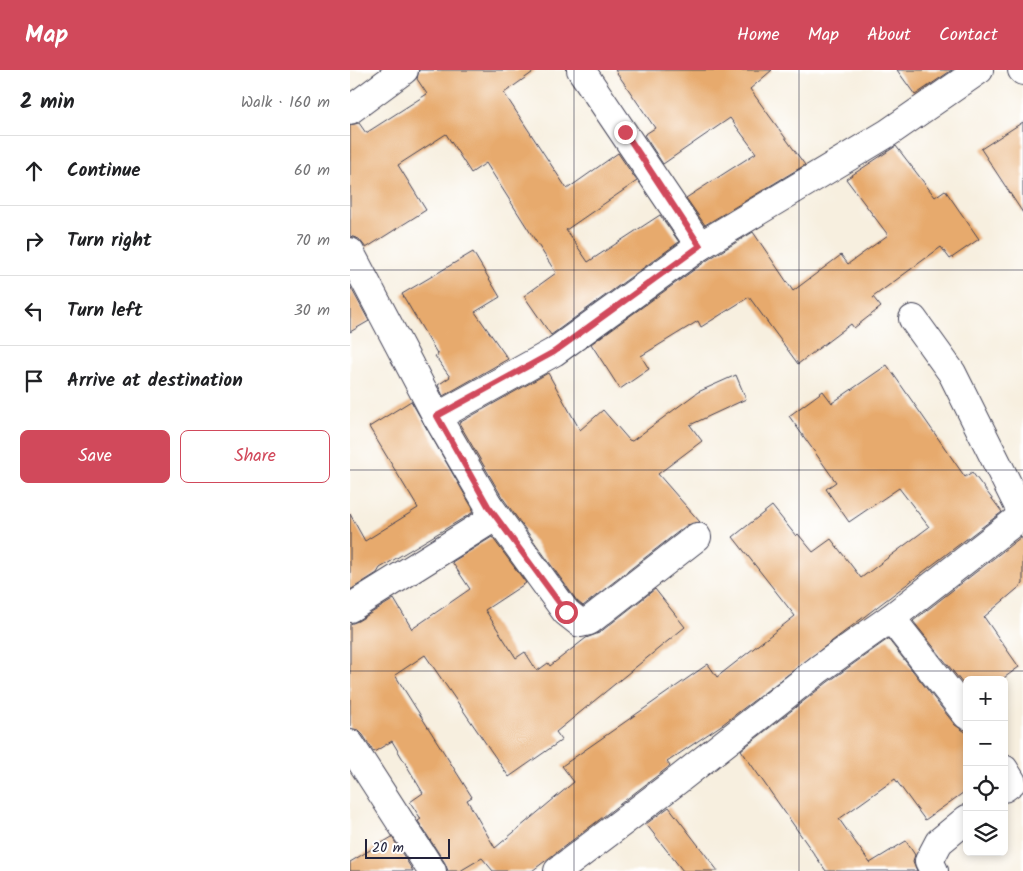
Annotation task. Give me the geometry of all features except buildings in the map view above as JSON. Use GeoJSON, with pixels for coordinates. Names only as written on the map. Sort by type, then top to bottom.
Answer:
{"type":"FeatureCollection","features":[{"type":"Feature","properties":{"kind":"street"},"geometry":{"type":"LineString","coordinates":[[350,110],[404,70]]}},
{"type":"Feature","properties":{"kind":"street"},"geometry":{"type":"LineString","coordinates":[[581,70],[700,246]]}},
{"type":"Feature","properties":{"kind":"street"},"geometry":{"type":"LineString","coordinates":[[437,416],[554,352],[700,246],[888,133],[979,70]]}},
{"type":"Feature","properties":{"kind":"street"},"geometry":{"type":"LineString","coordinates":[[350,252],[437,416],[488,506],[566,612],[580,623],[589,621],[697,537]]}},
{"type":"Feature","properties":{"kind":"street"},"geometry":{"type":"LineString","coordinates":[[558,871],[819,669],[891,618],[1023,515],[952,373],[913,319]]}},
{"type":"Feature","properties":{"kind":"street"},"geometry":{"type":"LineString","coordinates":[[350,608],[487,522],[488,506]]}},
{"type":"Feature","properties":{"kind":"street"},"geometry":{"type":"LineString","coordinates":[[891,618],[963,710]]}},
{"type":"Feature","properties":{"kind":"street"},"geometry":{"type":"LineString","coordinates":[[350,744],[432,871]]}},
{"type":"Feature","properties":{"kind":"street"},"geometry":{"type":"LineString","coordinates":[[934,871],[929,861],[938,842],[963,822]]}},
{"type":"Feature","properties":{"kind":"route"},"geometry":{"type":"LineString","coordinates":[[566,612],[488,506],[437,416],[554,352],[700,246],[625,132]]}}]}
